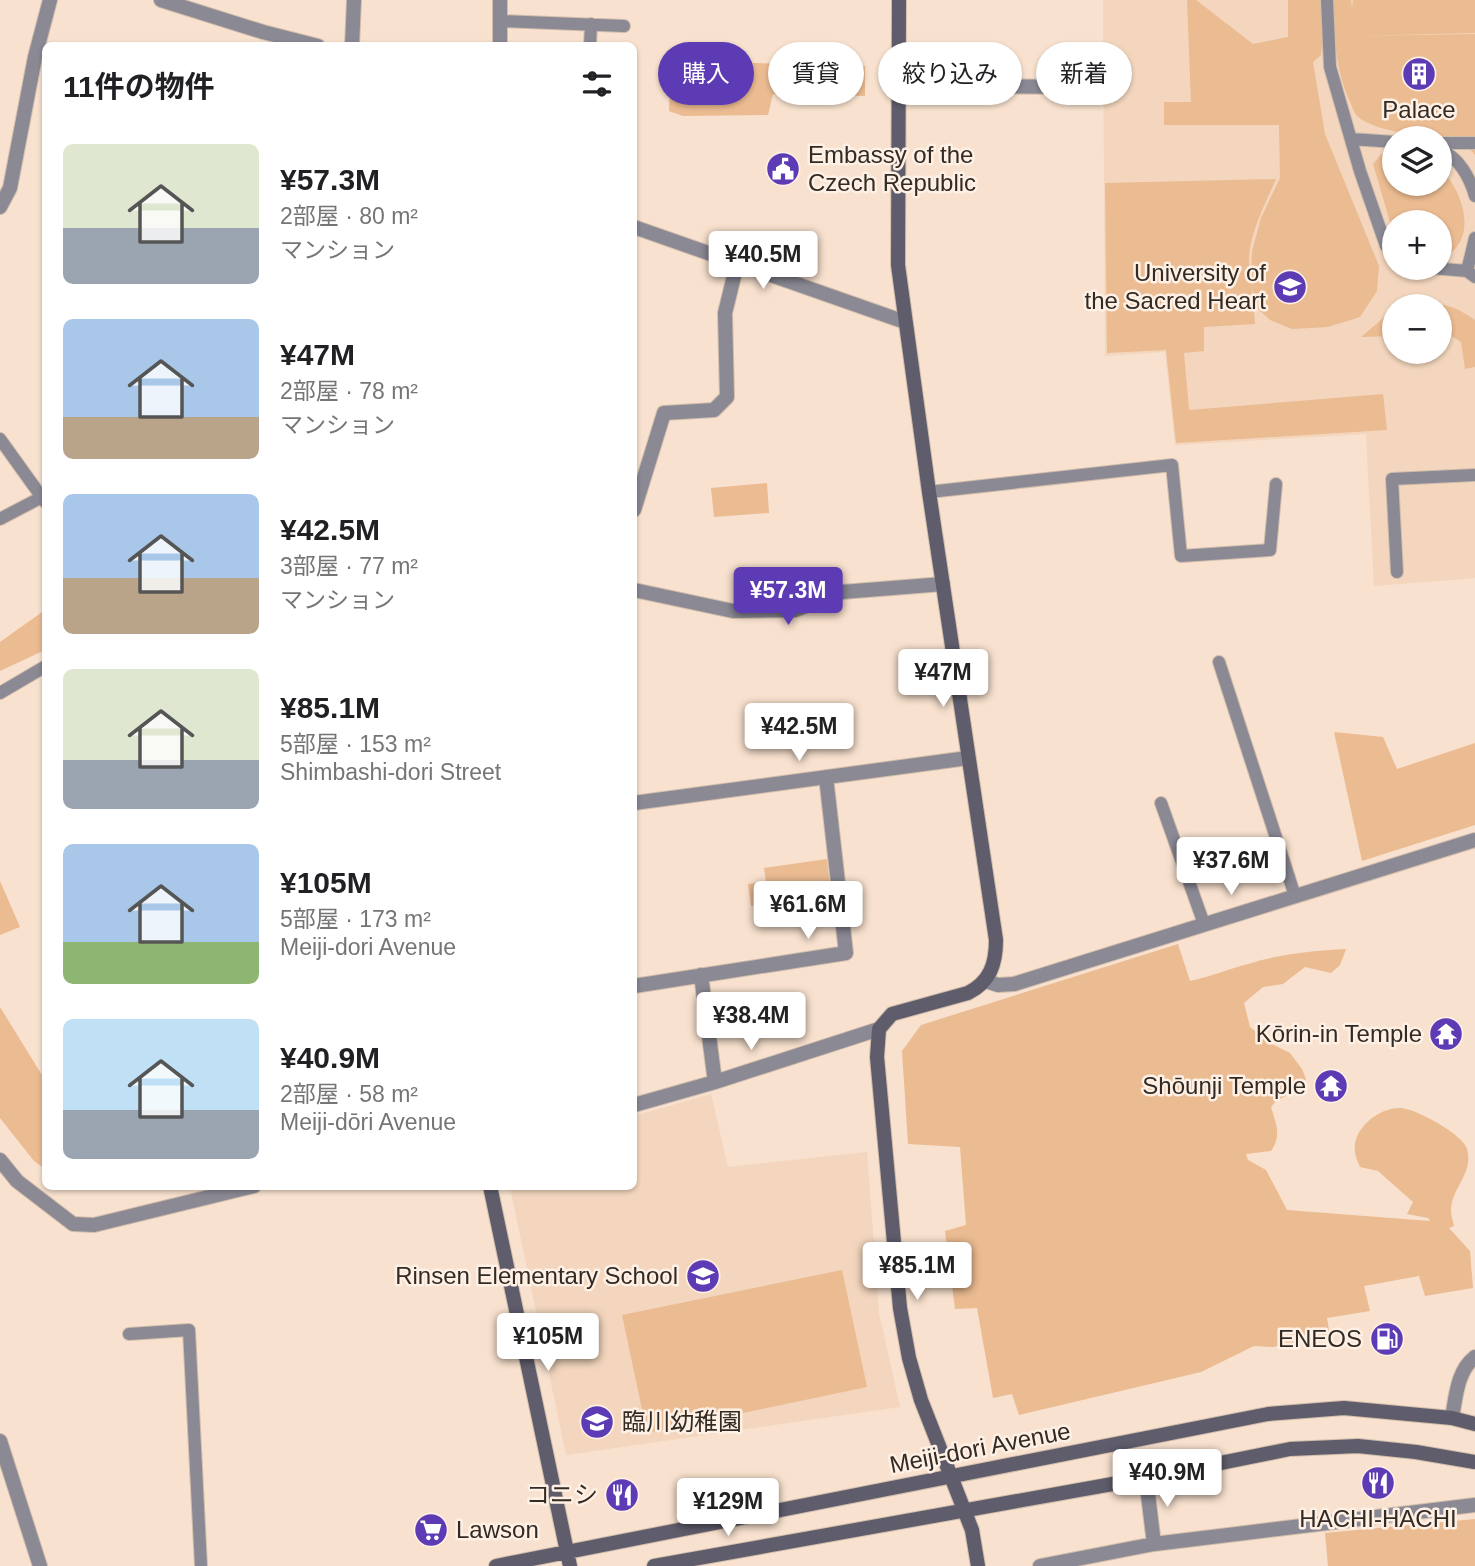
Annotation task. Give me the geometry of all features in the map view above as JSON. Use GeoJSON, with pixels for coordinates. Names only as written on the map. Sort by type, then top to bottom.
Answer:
{"type":"FeatureCollection","features":[{"type":"Feature","properties":{"kind":"street"},"geometry":{"type":"LineString","coordinates":[[0,207],[10,188],[35,57],[50,0]]}},
{"type":"Feature","properties":{"kind":"street"},"geometry":{"type":"LineString","coordinates":[[161,0],[261,39],[285,42]]}},
{"type":"Feature","properties":{"kind":"street"},"geometry":{"type":"LineString","coordinates":[[352,42],[354,0]]}},
{"type":"Feature","properties":{"kind":"street"},"geometry":{"type":"LineString","coordinates":[[500,0],[500,42]]}},
{"type":"Feature","properties":{"kind":"street"},"geometry":{"type":"LineString","coordinates":[[899,0],[899,42]]}},
{"type":"Feature","properties":{"kind":"street"},"geometry":{"type":"LineString","coordinates":[[637,1104],[879,1029],[892,1014],[968,993],[986,981],[996,955],[996,940],[898,265],[899,105]]}},
{"type":"Feature","properties":{"kind":"street"},"geometry":{"type":"LineString","coordinates":[[637,228],[905,322]]}},
{"type":"Feature","properties":{"kind":"street"},"geometry":{"type":"LineString","coordinates":[[637,500],[664,413],[714,410],[727,397],[725,313],[737,264]]}},
{"type":"Feature","properties":{"kind":"street"},"geometry":{"type":"LineString","coordinates":[[637,591],[733,611],[794,610],[842,592],[943,584]]}},
{"type":"Feature","properties":{"kind":"street"},"geometry":{"type":"LineString","coordinates":[[637,803],[968,758]]}},
{"type":"Feature","properties":{"kind":"street"},"geometry":{"type":"LineString","coordinates":[[637,986],[846,953],[826,777]]}},
{"type":"Feature","properties":{"kind":"street"},"geometry":{"type":"LineString","coordinates":[[986,981],[998,985],[1014,984],[1475,840]]}},
{"type":"Feature","properties":{"kind":"street"},"geometry":{"type":"LineString","coordinates":[[701,975],[715,1082]]}},
{"type":"Feature","properties":{"kind":"street"},"geometry":{"type":"LineString","coordinates":[[879,1029],[877,1057],[900,1308],[909,1358],[921,1400],[972,1530],[978,1566]]}},
{"type":"Feature","properties":{"kind":"street"},"geometry":{"type":"LineString","coordinates":[[0,1160],[17,1181],[73,1224],[94,1225],[238,1190]]}},
{"type":"Feature","properties":{"kind":"street"},"geometry":{"type":"LineString","coordinates":[[491,1190],[568,1559]]}},
{"type":"Feature","properties":{"kind":"street"},"geometry":{"type":"LineString","coordinates":[[1452,1418],[1462,1372],[1467,1363],[1475,1357]]}},
{"type":"Feature","properties":{"kind":"street","name":"Meiji-dori Avenue"},"geometry":{"type":"LineString","coordinates":[[496,1566],[568,1559],[952,1476],[1268,1414],[1344,1408],[1452,1418],[1475,1424]]}},
{"type":"Feature","properties":{"kind":"street"},"geometry":{"type":"LineString","coordinates":[[0,1441],[40,1566]]}},
{"type":"Feature","properties":{"kind":"street"},"geometry":{"type":"LineString","coordinates":[[654,1566],[1146,1478],[1290,1449],[1358,1446],[1475,1462]]}},
{"type":"Feature","properties":{"kind":"street"},"geometry":{"type":"LineString","coordinates":[[1146,1478],[1154,1544]]}},
{"type":"Feature","properties":{"kind":"street"},"geometry":{"type":"LineString","coordinates":[[1040,1566],[1154,1544],[1475,1505]]}},
{"type":"Feature","properties":{"kind":"lane"},"geometry":{"type":"LineString","coordinates":[[1327,0],[1330,67],[1382,234]]}},
{"type":"Feature","properties":{"kind":"lane"},"geometry":{"type":"LineString","coordinates":[[500,21],[624,26]]}},
{"type":"Feature","properties":{"kind":"lane"},"geometry":{"type":"LineString","coordinates":[[590,42],[591,24]]}},
{"type":"Feature","properties":{"kind":"lane"},"geometry":{"type":"LineString","coordinates":[[1351,139],[1382,141]]}},
{"type":"Feature","properties":{"kind":"lane"},"geometry":{"type":"LineString","coordinates":[[1452,144],[1475,143]]}},
{"type":"Feature","properties":{"kind":"lane"},"geometry":{"type":"LineString","coordinates":[[1452,158],[1464,169],[1475,196]]}},
{"type":"Feature","properties":{"kind":"lane"},"geometry":{"type":"LineString","coordinates":[[1452,271],[1471,274],[1475,238]]}},
{"type":"Feature","properties":{"kind":"lane"},"geometry":{"type":"LineString","coordinates":[[0,439],[42,497]]}},
{"type":"Feature","properties":{"kind":"lane"},"geometry":{"type":"LineString","coordinates":[[929,492],[1172,466],[1181,556],[1270,550],[1276,484]]}},
{"type":"Feature","properties":{"kind":"lane"},"geometry":{"type":"LineString","coordinates":[[1397,572],[1392,479],[1475,475]]}},
{"type":"Feature","properties":{"kind":"lane"},"geometry":{"type":"LineString","coordinates":[[0,519],[42,501]]}},
{"type":"Feature","properties":{"kind":"lane"},"geometry":{"type":"LineString","coordinates":[[1219,662],[1295,896]]}},
{"type":"Feature","properties":{"kind":"lane"},"geometry":{"type":"LineString","coordinates":[[0,693],[42,668]]}},
{"type":"Feature","properties":{"kind":"lane"},"geometry":{"type":"LineString","coordinates":[[1161,803],[1204,924]]}},
{"type":"Feature","properties":{"kind":"lane"},"geometry":{"type":"LineString","coordinates":[[129,1334],[189,1329],[201,1566]]}},
{"type":"Feature","properties":{"kind":"shaded area","name":"University of the Sacred Heart"},"geometry":{"type":"Polygon","coordinates":[[[1103,0],[1475,0],[1475,578],[1374,586],[1366,434],[1175,445],[1165,352],[1105,356],[1104,105],[1132,105],[1132,42],[1103,42],[1103,0]]]}},
{"type":"Feature","properties":{"kind":"shaded area"},"geometry":{"type":"Polygon","coordinates":[[[1187,0],[1196,0],[1253,44],[1288,37],[1288,0],[1321,0],[1324,28],[1321,55],[1313,62],[1325,134],[1379,266],[1377,291],[1360,317],[1328,327],[1292,329],[1270,320],[1257,308],[1252,287],[1255,324],[1204,327],[1204,351],[1184,353],[1189,410],[1383,394],[1387,430],[1176,443],[1166,350],[1107,353],[1105,183],[1276,179],[1252,239],[1249,264],[1251,275],[1252,251],[1261,218],[1280,178],[1279,125],[1164,125],[1164,102],[1191,102],[1187,0]]]}},
{"type":"Feature","properties":{"kind":"shaded area"},"geometry":{"type":"Polygon","coordinates":[[[1333,0],[1351,0],[1352,8],[1353,0],[1475,0],[1475,33],[1352,36],[1475,34],[1475,155],[1463,141],[1452,140],[1452,126],[1382,126],[1382,128],[1357,116],[1345,89],[1335,39],[1333,0]]]}},
{"type":"Feature","properties":{"kind":"shaded area"},"geometry":{"type":"Polygon","coordinates":[[[754,63],[768,63],[768,105],[770,105],[768,115],[683,116],[669,111],[669,105],[754,105],[754,63]]]}},
{"type":"Feature","properties":{"kind":"shaded area"},"geometry":{"type":"Polygon","coordinates":[[[1382,154],[1382,195],[1373,164],[1382,154]]]}},
{"type":"Feature","properties":{"kind":"shaded area"},"geometry":{"type":"Polygon","coordinates":[[[1452,183],[1459,196],[1464,219],[1461,240],[1452,251],[1452,210],[1386,210],[1382,196],[1452,196],[1452,183]]]}},
{"type":"Feature","properties":{"kind":"shaded area"},"geometry":{"type":"Polygon","coordinates":[[[1452,308],[1475,320],[1475,367],[1465,369],[1461,342],[1452,336],[1452,308]]]}},
{"type":"Feature","properties":{"kind":"shaded area"},"geometry":{"type":"Polygon","coordinates":[[[1382,319],[1382,336],[1361,337],[1382,319]]]}},
{"type":"Feature","properties":{"kind":"shaded area"},"geometry":{"type":"Polygon","coordinates":[[[767,483],[769,513],[714,517],[711,488],[767,483]]]}},
{"type":"Feature","properties":{"kind":"shaded area"},"geometry":{"type":"Polygon","coordinates":[[[42,612],[42,651],[0,671],[0,642],[42,612]]]}},
{"type":"Feature","properties":{"kind":"shaded area"},"geometry":{"type":"Polygon","coordinates":[[[1334,732],[1383,737],[1397,769],[1475,743],[1475,825],[1362,861],[1334,732]]]}},
{"type":"Feature","properties":{"kind":"shaded area"},"geometry":{"type":"Polygon","coordinates":[[[827,859],[831,895],[751,906],[748,884],[766,882],[764,868],[827,859]]]}},
{"type":"Feature","properties":{"kind":"shaded area"},"geometry":{"type":"Polygon","coordinates":[[[0,881],[20,927],[0,935],[0,881]]]}},
{"type":"Feature","properties":{"kind":"shaded area"},"geometry":{"type":"Polygon","coordinates":[[[1178,944],[1190,981],[1272,958],[1346,949],[1340,965],[1331,973],[1305,967],[1283,984],[1263,987],[1244,1003],[1250,1027],[1270,1043],[1290,1053],[1306,1079],[1303,1087],[1276,1101],[1271,1107],[1277,1135],[1271,1151],[1246,1154],[1248,1160],[1266,1170],[1287,1210],[1430,1221],[1428,1218],[1407,1214],[1413,1202],[1378,1171],[1360,1167],[1355,1143],[1362,1127],[1384,1111],[1408,1109],[1438,1123],[1457,1136],[1467,1149],[1468,1165],[1452,1202],[1454,1226],[1449,1228],[1470,1251],[1473,1288],[1425,1296],[1419,1276],[1364,1286],[1370,1311],[1327,1318],[1330,1337],[1273,1347],[1254,1346],[1201,1372],[1019,1415],[1012,1394],[993,1398],[977,1308],[955,1309],[945,1231],[966,1225],[960,1147],[908,1144],[902,1051],[921,1025],[1178,944]]]}},
{"type":"Feature","properties":{"kind":"shaded area"},"geometry":{"type":"Polygon","coordinates":[[[0,1007],[42,1075],[42,1167],[34,1161],[0,1118],[0,1007]]]}},
{"type":"Feature","properties":{"kind":"shaded area","name":"Rinsen Elementary School"},"geometry":{"type":"Polygon","coordinates":[[[711,1094],[728,1167],[867,1152],[879,1313],[900,1407],[566,1455],[511,1190],[637,1190],[637,1115],[711,1094]]]}},
{"type":"Feature","properties":{"kind":"shaded area"},"geometry":{"type":"Polygon","coordinates":[[[842,1270],[867,1387],[647,1433],[622,1315],[842,1270]]]}},
{"type":"Feature","properties":{"kind":"shaded area"},"geometry":{"type":"Polygon","coordinates":[[[1475,1519],[1475,1566],[1328,1566],[1325,1533],[1475,1519]]]}},
{"type":"Feature","properties":{"kind":"place","name":"Palace"},"geometry":{"type":"Point","coordinates":[1419,74]}},
{"type":"Feature","properties":{"kind":"place","name":"Embassy of the Czech Republic"},"geometry":{"type":"Point","coordinates":[783,169]}},
{"type":"Feature","properties":{"kind":"place","name":"University of the Sacred Heart"},"geometry":{"type":"Point","coordinates":[1290,287]}},
{"type":"Feature","properties":{"kind":"place","name":"Kōrin-in Temple"},"geometry":{"type":"Point","coordinates":[1446,1034]}},
{"type":"Feature","properties":{"kind":"place","name":"Shōunji Temple"},"geometry":{"type":"Point","coordinates":[1331,1086]}},
{"type":"Feature","properties":{"kind":"place","name":"Rinsen Elementary School"},"geometry":{"type":"Point","coordinates":[703,1276]}},
{"type":"Feature","properties":{"kind":"place","name":"ENEOS"},"geometry":{"type":"Point","coordinates":[1387,1339]}},
{"type":"Feature","properties":{"kind":"place","name":"臨川幼稚園"},"geometry":{"type":"Point","coordinates":[597,1422]}},
{"type":"Feature","properties":{"kind":"place","name":"HACHI-HACHI"},"geometry":{"type":"Point","coordinates":[1378,1483]}},
{"type":"Feature","properties":{"kind":"place","name":"コニシ"},"geometry":{"type":"Point","coordinates":[622,1495]}},
{"type":"Feature","properties":{"kind":"place","name":"Lawson"},"geometry":{"type":"Point","coordinates":[431,1530]}}]}
